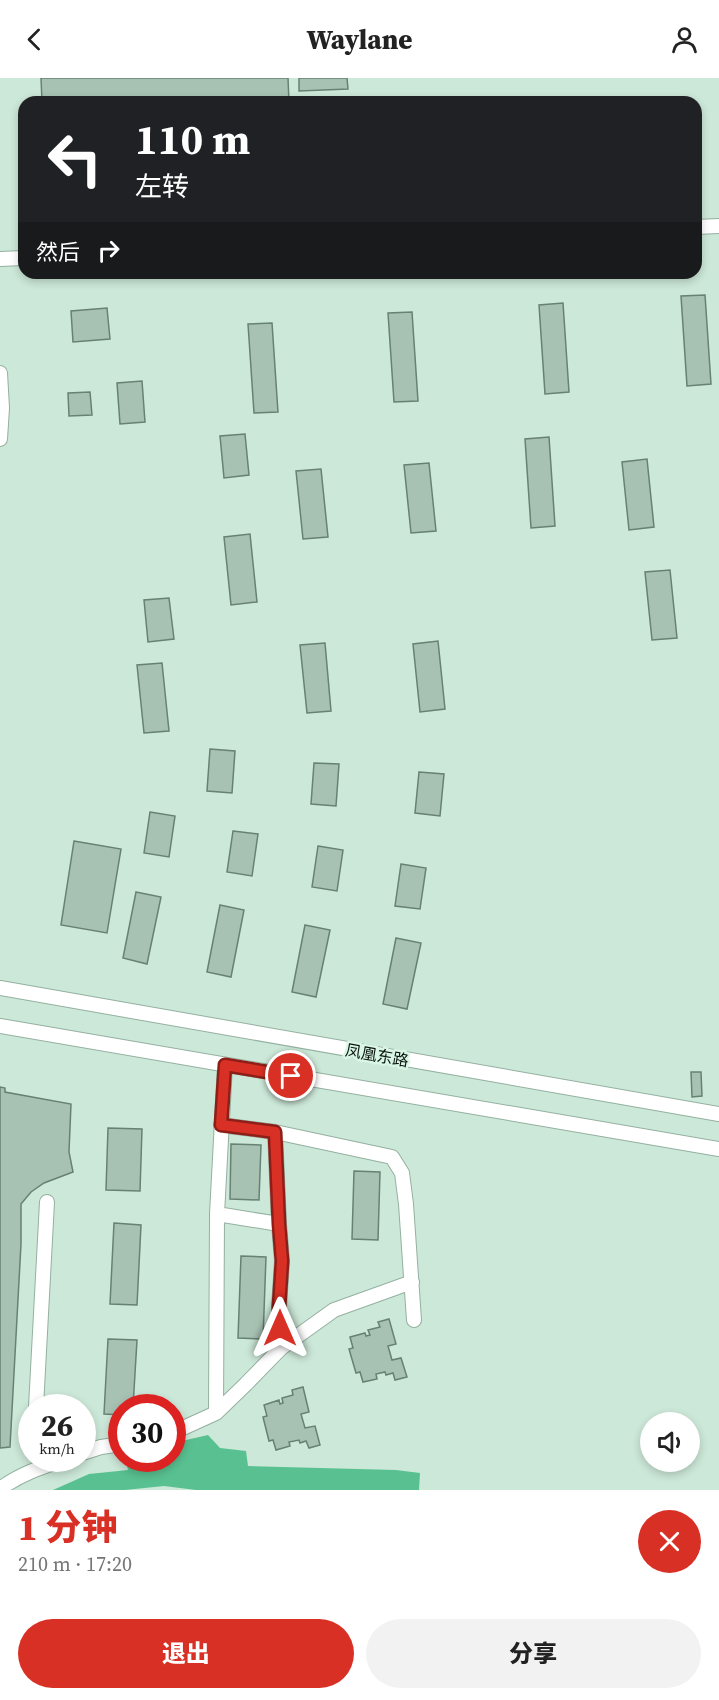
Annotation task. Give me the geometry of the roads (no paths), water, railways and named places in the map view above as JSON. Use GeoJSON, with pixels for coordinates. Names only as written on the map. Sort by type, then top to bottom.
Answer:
{"type":"FeatureCollection","features":[{"type":"Feature","properties":{"kind":"street"},"geometry":{"type":"LineString","coordinates":[[702,227],[719,226]]}},
{"type":"Feature","properties":{"kind":"street"},"geometry":{"type":"LineString","coordinates":[[0,259],[18,258]]}},
{"type":"Feature","properties":{"kind":"street"},"geometry":{"type":"LineString","coordinates":[[0,374],[2,408],[0,439]]}},
{"type":"Feature","properties":{"kind":"street","name":"凤凰东路"},"geometry":{"type":"LineString","coordinates":[[0,988],[719,1114]]}},
{"type":"Feature","properties":{"kind":"street"},"geometry":{"type":"LineString","coordinates":[[0,1026],[719,1149]]}},
{"type":"Feature","properties":{"kind":"street"},"geometry":{"type":"LineString","coordinates":[[216,1413],[217,1214],[225,1065]]}},
{"type":"Feature","properties":{"kind":"street"},"geometry":{"type":"LineString","coordinates":[[221,1125],[275,1132],[392,1157],[402,1173],[414,1320]]}},
{"type":"Feature","properties":{"kind":"street"},"geometry":{"type":"LineString","coordinates":[[275,1132],[282,1261],[279,1307],[281,1348]]}},
{"type":"Feature","properties":{"kind":"street"},"geometry":{"type":"LineString","coordinates":[[37,1394],[47,1202]]}},
{"type":"Feature","properties":{"kind":"street"},"geometry":{"type":"LineString","coordinates":[[217,1214],[279,1224]]}},
{"type":"Feature","properties":{"kind":"street"},"geometry":{"type":"LineString","coordinates":[[186,1427],[216,1413],[281,1348],[334,1310],[412,1282]]}},
{"type":"Feature","properties":{"kind":"street"},"geometry":{"type":"LineString","coordinates":[[0,1489],[23,1472]]}}]}
